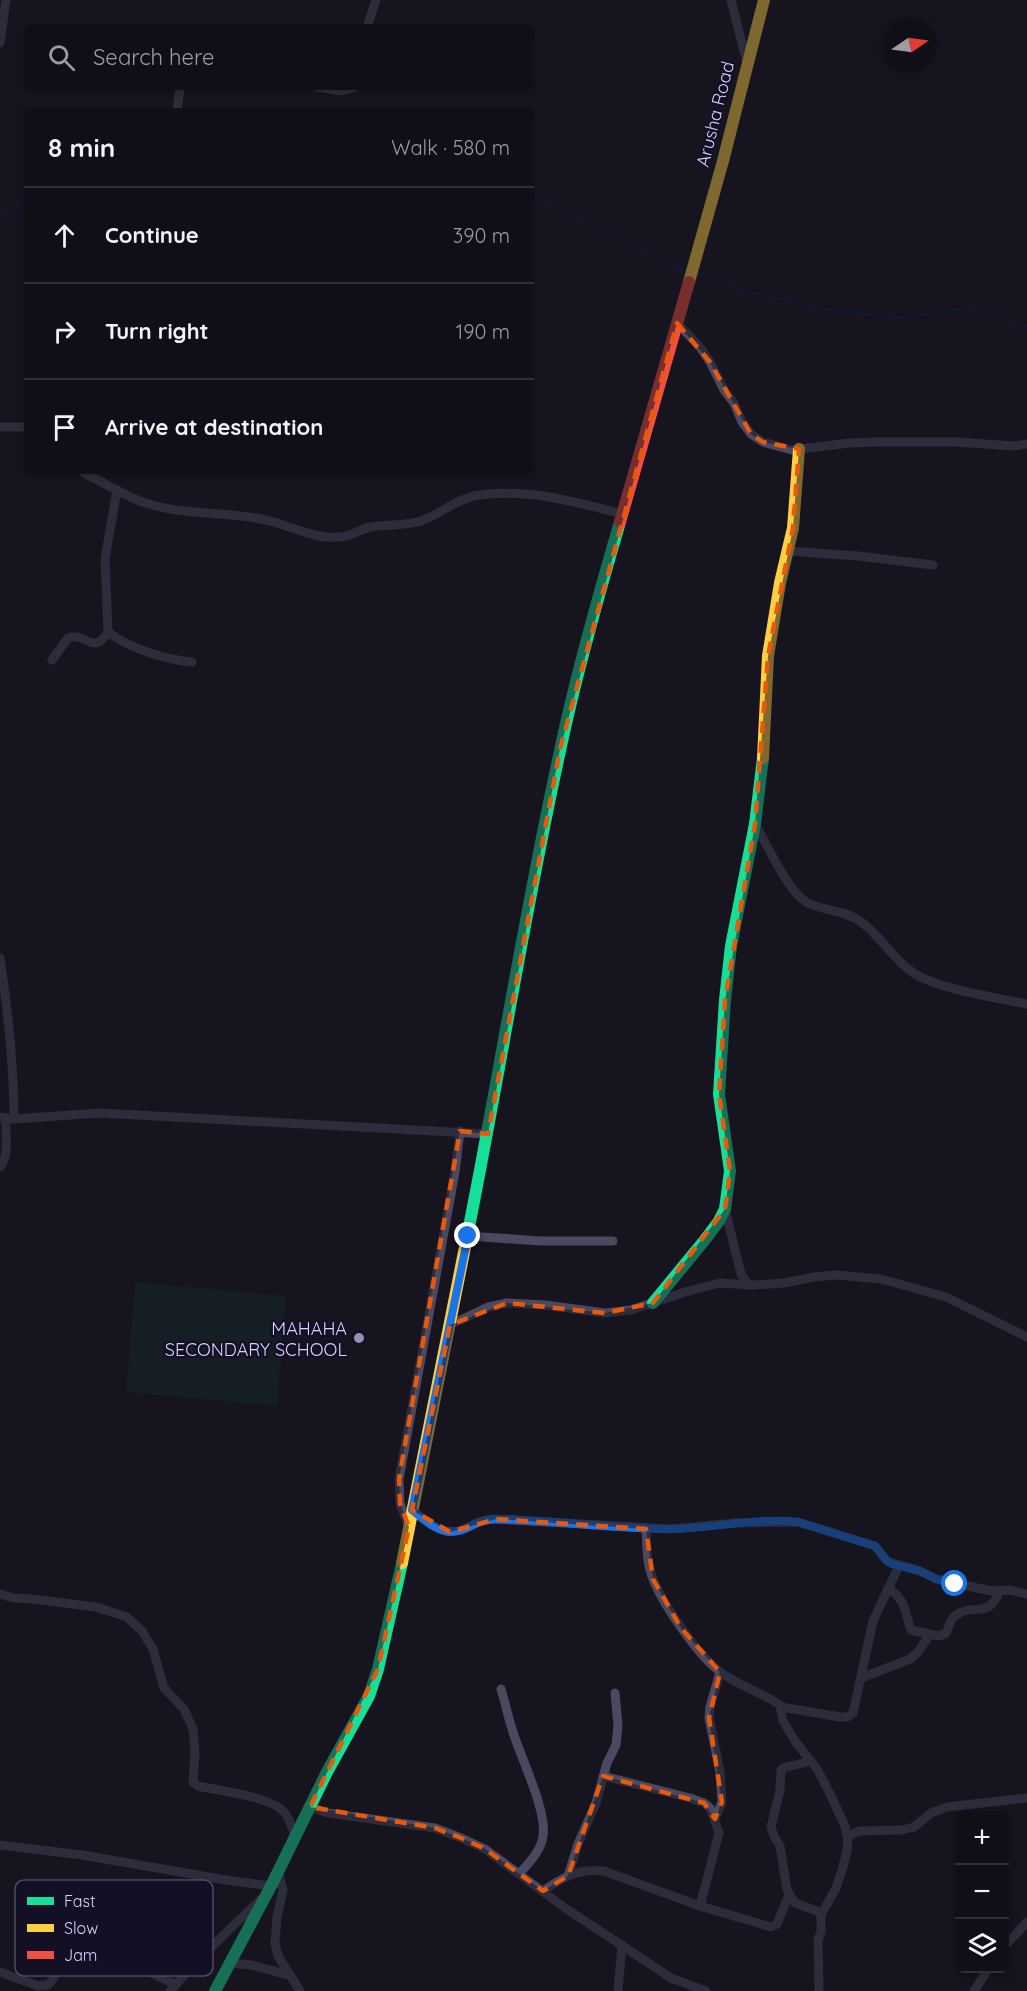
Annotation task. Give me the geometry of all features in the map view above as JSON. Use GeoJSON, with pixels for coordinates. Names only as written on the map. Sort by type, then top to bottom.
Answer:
{"type":"FeatureCollection","features":[{"type":"Feature","properties":{"kind":"main road","name":"Arusha Road"},"geometry":{"type":"LineString","coordinates":[[215,1991],[269,1890],[327,1772],[364,1706],[376,1677],[468,1236],[516,969],[560,749],[622,514],[723,161],[764,0]]}},
{"type":"Feature","properties":{"kind":"main road"},"geometry":{"type":"LineString","coordinates":[[653,1303],[704,1241],[725,1209],[730,1172],[719,1094],[721,1043],[731,946],[755,824],[763,762],[768,656],[780,583],[793,528],[799,449]]}},
{"type":"Feature","properties":{"kind":"street"},"geometry":{"type":"LineString","coordinates":[[0,43],[6,0]]}},
{"type":"Feature","properties":{"kind":"street"},"geometry":{"type":"LineString","coordinates":[[368,24],[376,0]]}},
{"type":"Feature","properties":{"kind":"street"},"geometry":{"type":"LineString","coordinates":[[731,0],[747,63]]}},
{"type":"Feature","properties":{"kind":"street"},"geometry":{"type":"LineString","coordinates":[[177,108],[180,90]]}},
{"type":"Feature","properties":{"kind":"street"},"geometry":{"type":"LineString","coordinates":[[677,323],[700,347],[710,362],[724,390],[734,403],[742,422],[751,434],[763,442],[792,450],[868,442],[956,442],[1014,446],[1027,444]]}},
{"type":"Feature","properties":{"kind":"street"},"geometry":{"type":"LineString","coordinates":[[0,427],[24,427]]}},
{"type":"Feature","properties":{"kind":"street"},"geometry":{"type":"LineString","coordinates":[[85,474],[150,505],[186,511],[246,516],[272,521],[309,534],[328,537],[345,536],[374,527],[419,521],[437,515],[475,495],[497,493],[569,500],[622,514]]}},
{"type":"Feature","properties":{"kind":"street"},"geometry":{"type":"LineString","coordinates":[[52,660],[68,638],[78,636],[92,643],[98,643],[108,632],[105,559],[117,490]]}},
{"type":"Feature","properties":{"kind":"street"},"geometry":{"type":"LineString","coordinates":[[788,551],[933,565]]}},
{"type":"Feature","properties":{"kind":"street"},"geometry":{"type":"LineString","coordinates":[[108,632],[125,643],[178,661],[192,662]]}},
{"type":"Feature","properties":{"kind":"street"},"geometry":{"type":"LineString","coordinates":[[755,824],[798,896],[808,903],[858,919],[870,928],[888,951],[914,974],[954,988],[1000,1000],[1027,1004]]}},
{"type":"Feature","properties":{"kind":"street"},"geometry":{"type":"LineString","coordinates":[[0,958],[9,1019],[14,1092],[7,1118],[6,1155],[0,1167]]}},
{"type":"Feature","properties":{"kind":"street"},"geometry":{"type":"LineString","coordinates":[[7,1118],[100,1113],[488,1134]]}},
{"type":"Feature","properties":{"kind":"street"},"geometry":{"type":"LineString","coordinates":[[409,1527],[400,1504],[399,1479],[455,1172],[459,1131]]}},
{"type":"Feature","properties":{"kind":"street"},"geometry":{"type":"LineString","coordinates":[[725,1209],[741,1274],[748,1285]]}},
{"type":"Feature","properties":{"kind":"street"},"geometry":{"type":"LineString","coordinates":[[468,1236],[541,1242],[613,1241]]}},
{"type":"Feature","properties":{"kind":"street"},"geometry":{"type":"LineString","coordinates":[[450,1325],[488,1307],[507,1303],[605,1313],[631,1310],[719,1283],[748,1285],[784,1283],[836,1275],[881,1279],[946,1297],[1027,1337]]}},
{"type":"Feature","properties":{"kind":"street"},"geometry":{"type":"LineString","coordinates":[[412,1510],[433,1526],[450,1532],[459,1531],[485,1519],[646,1529],[677,1529],[735,1523],[798,1522],[875,1546],[887,1561],[945,1581],[999,1592],[1010,1590],[1027,1594]]}},
{"type":"Feature","properties":{"kind":"street"},"geometry":{"type":"LineString","coordinates":[[646,1529],[649,1569],[681,1628],[720,1672],[777,1702],[781,1707],[783,1721],[818,1769],[847,1836],[848,1851],[842,1870],[836,1888],[822,1915],[821,1932],[818,1939],[819,1991]]}},
{"type":"Feature","properties":{"kind":"street"},"geometry":{"type":"LineString","coordinates":[[781,1707],[840,1717],[850,1716],[854,1711],[873,1621],[899,1566]]}},
{"type":"Feature","properties":{"kind":"street"},"geometry":{"type":"LineString","coordinates":[[888,1588],[901,1599],[911,1630],[943,1635],[956,1615],[987,1608],[999,1592]]}},
{"type":"Feature","properties":{"kind":"street"},"geometry":{"type":"LineString","coordinates":[[0,1594],[14,1598],[96,1607],[127,1617],[142,1631],[153,1648],[164,1688],[184,1709],[190,1721],[194,1739],[193,1782],[198,1786],[269,1802],[283,1811],[291,1823],[295,1836]]}},
{"type":"Feature","properties":{"kind":"street"},"geometry":{"type":"LineString","coordinates":[[861,1678],[910,1659],[918,1652],[930,1634]]}},
{"type":"Feature","properties":{"kind":"street"},"geometry":{"type":"LineString","coordinates":[[716,1819],[722,1802],[719,1766],[709,1718],[720,1672]]}},
{"type":"Feature","properties":{"kind":"street"},"geometry":{"type":"LineString","coordinates":[[501,1689],[534,1789],[544,1833],[534,1858],[519,1874]]}},
{"type":"Feature","properties":{"kind":"street"},"geometry":{"type":"LineString","coordinates":[[568,1876],[616,1745],[618,1725],[615,1693]]}},
{"type":"Feature","properties":{"kind":"street"},"geometry":{"type":"LineString","coordinates":[[811,1761],[783,1768],[771,1827],[780,1846],[789,1895],[795,1903],[822,1915]]}},
{"type":"Feature","properties":{"kind":"street"},"geometry":{"type":"LineString","coordinates":[[603,1776],[705,1803],[710,1808],[716,1819],[719,1833],[700,1906]]}},
{"type":"Feature","properties":{"kind":"street"},"geometry":{"type":"LineString","coordinates":[[847,1836],[860,1830],[902,1830],[914,1827],[931,1813],[947,1807],[1000,1803],[1027,1798]]}},
{"type":"Feature","properties":{"kind":"street"},"geometry":{"type":"LineString","coordinates":[[310,1807],[328,1813],[435,1828],[485,1849],[671,1978],[706,1991]]}},
{"type":"Feature","properties":{"kind":"street"},"geometry":{"type":"LineString","coordinates":[[0,1845],[82,1855],[226,1880],[269,1890]]}},
{"type":"Feature","properties":{"kind":"street"},"geometry":{"type":"LineString","coordinates":[[543,1891],[568,1876],[591,1870],[604,1871],[700,1906],[774,1926],[777,1924],[789,1895]]}},
{"type":"Feature","properties":{"kind":"street"},"geometry":{"type":"LineString","coordinates":[[278,1871],[283,1890],[277,1917],[275,1942],[278,1956],[300,1991]]}},
{"type":"Feature","properties":{"kind":"street"},"geometry":{"type":"LineString","coordinates":[[213,1944],[269,1890]]}},
{"type":"Feature","properties":{"kind":"street"},"geometry":{"type":"LineString","coordinates":[[1009,1942],[1027,1922]]}},
{"type":"Feature","properties":{"kind":"street"},"geometry":{"type":"LineString","coordinates":[[618,1991],[622,1945]]}},
{"type":"Feature","properties":{"kind":"street"},"geometry":{"type":"LineString","coordinates":[[230,1963],[252,1965],[288,1975]]}},
{"type":"Feature","properties":{"kind":"street"},"geometry":{"type":"LineString","coordinates":[[0,1972],[38,1986],[48,1985],[55,1976]]}},
{"type":"Feature","properties":{"kind":"street"},"geometry":{"type":"LineString","coordinates":[[974,1991],[986,1973]]}},
{"type":"Feature","properties":{"kind":"street"},"geometry":{"type":"LineString","coordinates":[[152,1976],[173,1988],[183,1976]]}},
{"type":"Feature","properties":{"kind":"highlighted area"},"geometry":{"type":"Polygon","coordinates":[[[677,323],[710,362],[751,434],[763,442],[799,449],[793,528],[768,656],[755,824],[725,1000],[719,1094],[730,1171],[725,1209],[653,1303],[605,1313],[507,1303],[450,1325],[412,1510],[450,1532],[496,1519],[646,1529],[653,1579],[681,1628],[720,1672],[709,1718],[722,1802],[715,1819],[704,1803],[603,1776],[568,1876],[543,1891],[485,1849],[435,1828],[310,1807],[378,1669],[409,1527],[400,1504],[399,1479],[460,1131],[488,1134],[560,749],[677,323]]]}},
{"type":"Feature","properties":{"kind":"green space"},"geometry":{"type":"Polygon","coordinates":[[[135,1282],[286,1296],[277,1406],[126,1392],[135,1282]]]}},
{"type":"Feature","properties":{"kind":"waterway"},"geometry":{"type":"LineString","coordinates":[[534,197],[638,249],[689,271]]}},
{"type":"Feature","properties":{"kind":"waterway"},"geometry":{"type":"LineString","coordinates":[[0,210],[24,206]]}},
{"type":"Feature","properties":{"kind":"waterway"},"geometry":{"type":"LineString","coordinates":[[695,273],[745,291],[822,309],[898,318],[968,308],[1027,326]]}},
{"type":"Feature","properties":{"kind":"traffic: fast"},"geometry":{"type":"LineString","coordinates":[[466,1242],[566,722],[620,522]]}},
{"type":"Feature","properties":{"kind":"traffic: fast"},"geometry":{"type":"LineString","coordinates":[[653,1303],[704,1241],[725,1209],[730,1171],[719,1094],[725,1000],[731,946],[755,824],[763,758]]}},
{"type":"Feature","properties":{"kind":"traffic: fast"},"geometry":{"type":"LineString","coordinates":[[215,1991],[271,1886],[327,1772],[369,1696],[378,1669],[402,1563]]}},
{"type":"Feature","properties":{"kind":"traffic: slow"},"geometry":{"type":"LineString","coordinates":[[689,282],[764,0]]}},
{"type":"Feature","properties":{"kind":"traffic: slow"},"geometry":{"type":"LineString","coordinates":[[763,758],[768,656],[780,583],[793,528],[799,449]]}},
{"type":"Feature","properties":{"kind":"traffic: slow"},"geometry":{"type":"LineString","coordinates":[[402,1563],[466,1242]]}},
{"type":"Feature","properties":{"kind":"traffic: jam"},"geometry":{"type":"LineString","coordinates":[[620,522],[689,282]]}},
{"type":"Feature","properties":{"kind":"place","name":"MAHAHA SECONDARY SCHOOL"},"geometry":{"type":"Point","coordinates":[359,1338]}},
{"type":"Feature","properties":{"kind":"route"},"geometry":{"type":"LineString","coordinates":[[468,1236],[412,1510],[433,1526],[443,1531],[459,1531],[485,1519],[646,1529],[684,1529],[735,1523],[798,1522],[875,1546],[881,1555],[892,1564],[920,1571],[936,1579],[955,1584]]}}]}
